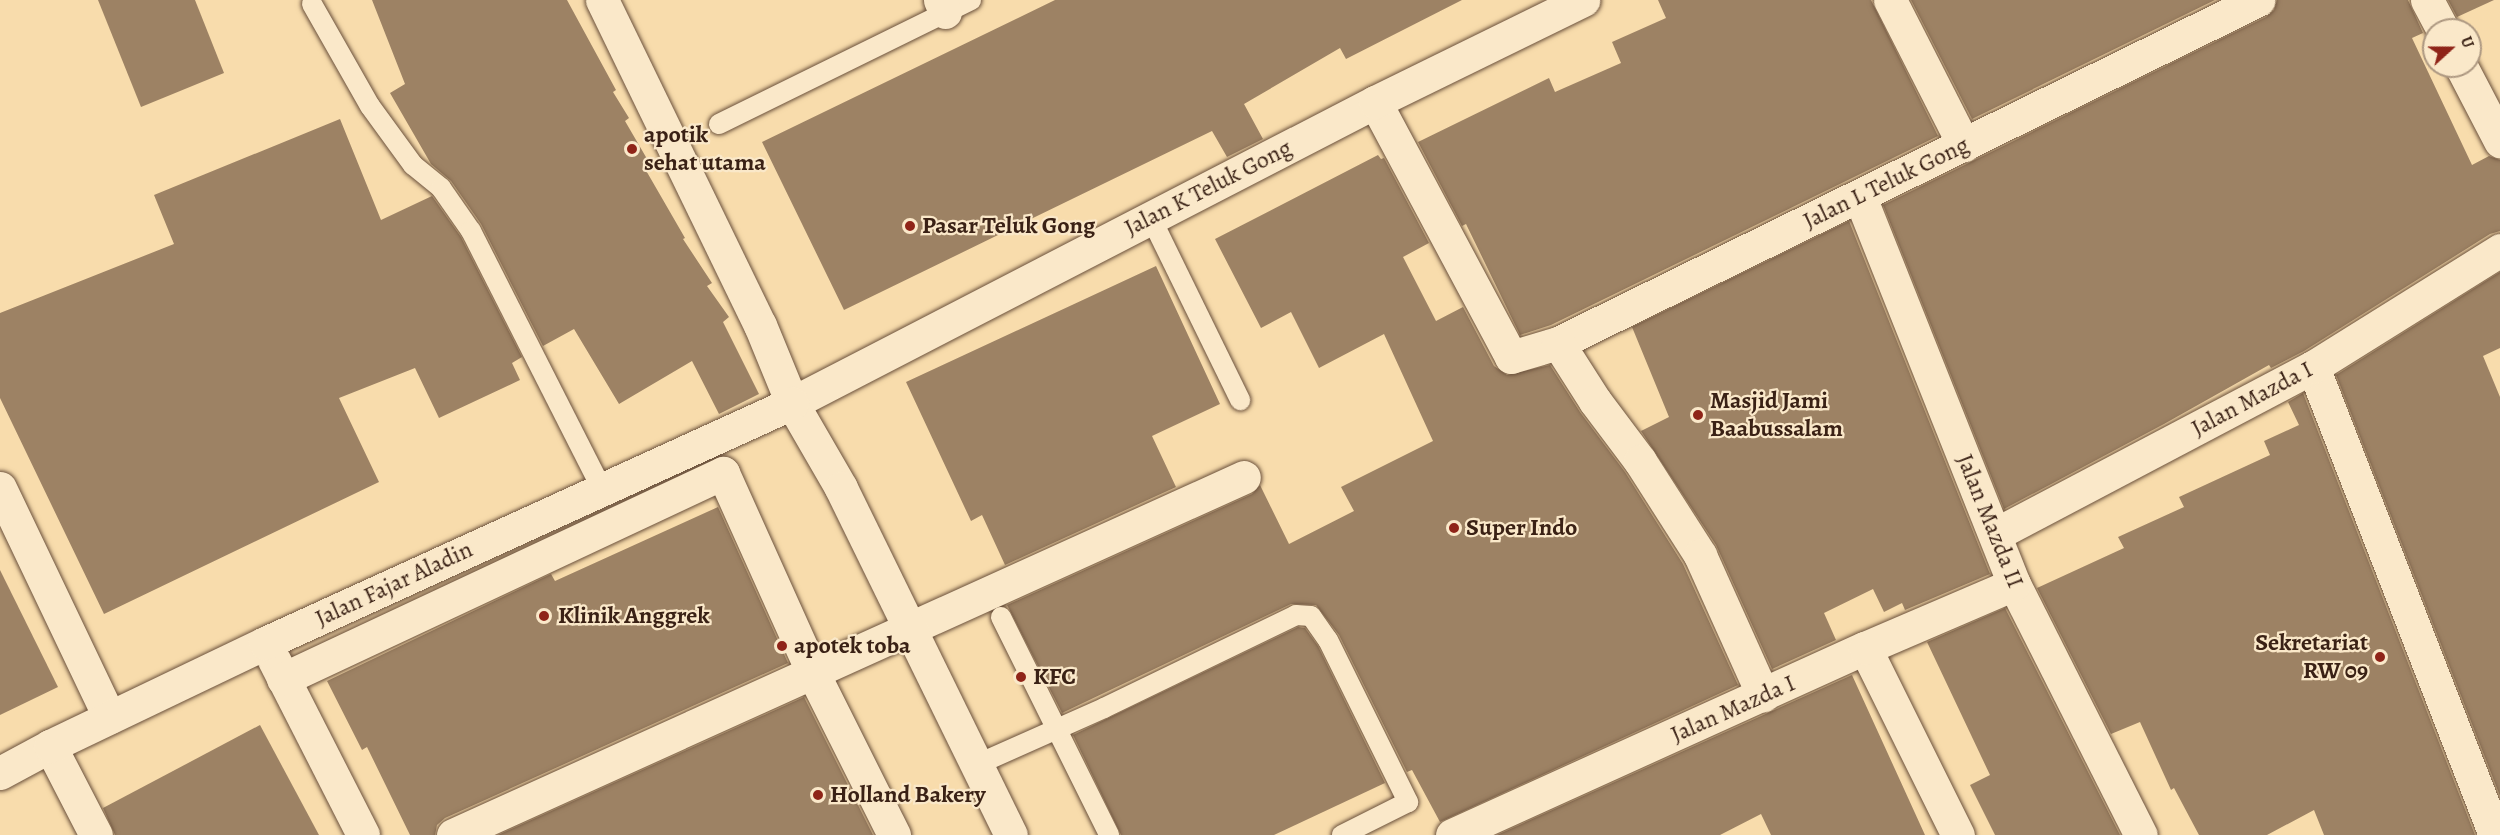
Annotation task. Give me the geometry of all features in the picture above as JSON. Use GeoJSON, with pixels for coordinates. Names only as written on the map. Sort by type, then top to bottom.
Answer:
{"type":"FeatureCollection","features":[{"type":"Feature","properties":{"kind":"street"},"geometry":{"type":"LineString","coordinates":[[602,0],[1011,835]]}},
{"type":"Feature","properties":{"kind":"street","name":"Jalan K Teluk Gong"},"geometry":{"type":"LineString","coordinates":[[798,400],[1375,102],[1583,0]]}},
{"type":"Feature","properties":{"kind":"street"},"geometry":{"type":"LineString","coordinates":[[1890,0],[1964,145]]}},
{"type":"Feature","properties":{"kind":"street","name":"Jalan L Teluk Gong"},"geometry":{"type":"LineString","coordinates":[[1375,102],[1511,357],[1558,343],[2258,0]]}},
{"type":"Feature","properties":{"kind":"street"},"geometry":{"type":"LineString","coordinates":[[2427,0],[2437,18]]}},
{"type":"Feature","properties":{"kind":"street"},"geometry":{"type":"LineString","coordinates":[[2467,78],[2500,141]]}},
{"type":"Feature","properties":{"kind":"street","name":"Jalan Mazda II"},"geometry":{"type":"LineString","coordinates":[[1860,197],[2014,584],[2140,835]]}},
{"type":"Feature","properties":{"kind":"street","name":"Jalan Mazda I"},"geometry":{"type":"LineString","coordinates":[[1996,534],[2313,367],[2500,250]]}},
{"type":"Feature","properties":{"kind":"street"},"geometry":{"type":"LineString","coordinates":[[1558,343],[1595,401],[1640,461],[1700,555],[1763,696]]}},
{"type":"Feature","properties":{"kind":"street"},"geometry":{"type":"LineString","coordinates":[[2313,367],[2494,835]]}},
{"type":"Feature","properties":{"kind":"street","name":"Jalan Fajar Aladin"},"geometry":{"type":"LineString","coordinates":[[0,773],[109,717],[265,643],[798,400]]}},
{"type":"Feature","properties":{"kind":"street"},"geometry":{"type":"LineString","coordinates":[[284,679],[723,473],[813,674],[894,835]]}},
{"type":"Feature","properties":{"kind":"street"},"geometry":{"type":"LineString","coordinates":[[453,835],[1244,477]]}},
{"type":"Feature","properties":{"kind":"street"},"geometry":{"type":"LineString","coordinates":[[0,488],[109,717]]}},
{"type":"Feature","properties":{"kind":"street","name":"Jalan Mazda I"},"geometry":{"type":"LineString","coordinates":[[1452,835],[1865,648],[2014,584]]}},
{"type":"Feature","properties":{"kind":"street"},"geometry":{"type":"LineString","coordinates":[[265,643],[363,835]]}},
{"type":"Feature","properties":{"kind":"street"},"geometry":{"type":"LineString","coordinates":[[1865,648],[1958,835]]}},
{"type":"Feature","properties":{"kind":"street"},"geometry":{"type":"LineString","coordinates":[[50,746],[96,835]]}},
{"type":"Feature","properties":{"kind":"lane"},"geometry":{"type":"LineString","coordinates":[[312,4],[370,106],[414,165],[441,188],[471,231],[602,489]]}},
{"type":"Feature","properties":{"kind":"lane"},"geometry":{"type":"LineString","coordinates":[[719,124],[952,4]]}},
{"type":"Feature","properties":{"kind":"lane"},"geometry":{"type":"LineString","coordinates":[[1151,218],[1240,400]]}},
{"type":"Feature","properties":{"kind":"lane"},"geometry":{"type":"LineString","coordinates":[[976,765],[1296,615],[1311,616],[1328,640],[1408,802],[1342,835]]}},
{"type":"Feature","properties":{"kind":"lane"},"geometry":{"type":"LineString","coordinates":[[1001,617],[1109,835]]}},
{"type":"Feature","properties":{"kind":"building"},"geometry":{"type":"Polygon","coordinates":[[[98,0],[195,0],[224,73],[141,107],[98,0]]]}},
{"type":"Feature","properties":{"kind":"building"},"geometry":{"type":"Polygon","coordinates":[[[372,0],[567,0],[616,90],[613,92],[629,118],[625,121],[650,164],[644,167],[685,238],[683,239],[712,283],[707,286],[729,317],[723,322],[759,394],[719,414],[692,361],[619,404],[574,329],[543,346],[481,224],[451,181],[431,164],[390,93],[405,84],[372,0]]]}},
{"type":"Feature","properties":{"kind":"building","name":"Pasar Teluk Gong"},"geometry":{"type":"Polygon","coordinates":[[[1055,0],[1462,0],[1346,59],[1340,48],[1244,104],[1263,139],[1227,157],[1212,131],[844,310],[762,142],[1055,0]]]}},
{"type":"Feature","properties":{"kind":"building"},"geometry":{"type":"Polygon","coordinates":[[[1658,0],[1871,0],[1938,136],[1551,325],[1520,335],[1466,224],[1462,226],[1418,142],[1549,78],[1555,92],[1621,63],[1612,42],[1666,18],[1658,0]]]}},
{"type":"Feature","properties":{"kind":"building"},"geometry":{"type":"Polygon","coordinates":[[[1911,0],[2215,0],[1972,119],[1911,0]]]}},
{"type":"Feature","properties":{"kind":"building"},"geometry":{"type":"Polygon","coordinates":[[[2277,0],[2408,0],[2422,31],[2422,33],[2412,38],[2422,59],[2422,78],[2431,78],[2472,165],[2489,156],[2500,160],[2500,231],[2490,234],[2304,351],[2271,368],[2269,365],[2004,509],[1883,205],[2266,17],[2274,10],[2277,0]]]}},
{"type":"Feature","properties":{"kind":"building"},"geometry":{"type":"Polygon","coordinates":[[[2448,0],[2494,0],[2457,17],[2448,0]]]}},
{"type":"Feature","properties":{"kind":"building"},"geometry":{"type":"Polygon","coordinates":[[[340,119],[381,220],[432,196],[461,237],[522,357],[512,363],[520,380],[439,418],[415,368],[339,398],[379,482],[104,614],[0,398],[0,313],[174,244],[154,195],[340,119]]]}},
{"type":"Feature","properties":{"kind":"building"},"geometry":{"type":"Polygon","coordinates":[[[1378,155],[1381,159],[1384,158],[1429,243],[1403,257],[1436,321],[1463,307],[1494,366],[1507,375],[1550,365],[1580,412],[1625,472],[1683,564],[1738,685],[1440,822],[1412,770],[1407,772],[1339,635],[1316,605],[1291,604],[1062,713],[1007,605],[1252,494],[1260,485],[1289,544],[1354,511],[1341,487],[1433,441],[1384,334],[1319,368],[1291,312],[1261,328],[1215,239],[1378,155]]]}},
{"type":"Feature","properties":{"kind":"building"},"geometry":{"type":"Polygon","coordinates":[[[1849,221],[1990,574],[1905,610],[1902,603],[1884,612],[1873,589],[1824,613],[1836,640],[1772,669],[1716,545],[1641,431],[1669,417],[1632,327],[1849,221]]]}},
{"type":"Feature","properties":{"kind":"building"},"geometry":{"type":"Polygon","coordinates":[[[1156,266],[1220,404],[1152,436],[1176,487],[1005,565],[982,515],[971,521],[906,382],[1156,266]]]}},
{"type":"Feature","properties":{"kind":"building"},"geometry":{"type":"Polygon","coordinates":[[[2500,272],[2500,348],[2483,356],[2500,397],[2500,796],[2336,375],[2500,272]]]}},
{"type":"Feature","properties":{"kind":"building"},"geometry":{"type":"Polygon","coordinates":[[[2303,393],[2475,835],[2324,835],[2314,810],[2267,835],[2199,835],[2174,788],[2171,790],[2140,722],[2111,734],[2037,588],[2124,548],[2118,537],[2184,507],[2179,497],[2270,455],[2264,441],[2299,425],[2288,402],[2303,393]]]}},
{"type":"Feature","properties":{"kind":"building"},"geometry":{"type":"Polygon","coordinates":[[[718,507],[788,663],[445,818],[437,825],[435,835],[410,835],[367,747],[362,750],[327,681],[551,574],[555,581],[718,507]]]}},
{"type":"Feature","properties":{"kind":"building"},"geometry":{"type":"Polygon","coordinates":[[[0,570],[58,687],[0,715],[0,570]]]}},
{"type":"Feature","properties":{"kind":"building"},"geometry":{"type":"Polygon","coordinates":[[[2005,608],[2120,835],[1995,835],[1970,785],[1990,775],[1927,642],[2005,608]]]}},
{"type":"Feature","properties":{"kind":"building"},"geometry":{"type":"Polygon","coordinates":[[[1298,627],[1305,628],[1318,646],[1385,783],[1274,835],[1121,835],[1073,735],[1298,627]]]}},
{"type":"Feature","properties":{"kind":"building"},"geometry":{"type":"Polygon","coordinates":[[[1852,675],[1925,835],[1771,835],[1761,814],[1720,835],[1497,835],[1852,675]]]}},
{"type":"Feature","properties":{"kind":"building"},"geometry":{"type":"Polygon","coordinates":[[[804,697],[873,835],[498,835],[804,697]]]}},
{"type":"Feature","properties":{"kind":"building"},"geometry":{"type":"Polygon","coordinates":[[[260,725],[319,835],[115,835],[103,808],[260,725]]]}},
{"type":"Feature","properties":{"kind":"place","name":"apotik sehat utama"},"geometry":{"type":"Point","coordinates":[632,149]}},
{"type":"Feature","properties":{"kind":"place","name":"Pasar Teluk Gong"},"geometry":{"type":"Point","coordinates":[910,226]}},
{"type":"Feature","properties":{"kind":"place","name":"Masjid Jami Baabussalam"},"geometry":{"type":"Point","coordinates":[1698,415]}},
{"type":"Feature","properties":{"kind":"place","name":"Super Indo"},"geometry":{"type":"Point","coordinates":[1454,528]}},
{"type":"Feature","properties":{"kind":"place","name":"Klinik Anggrek"},"geometry":{"type":"Point","coordinates":[544,616]}},
{"type":"Feature","properties":{"kind":"place","name":"apotek toba"},"geometry":{"type":"Point","coordinates":[782,646]}},
{"type":"Feature","properties":{"kind":"place","name":"Sekretariat RW 09"},"geometry":{"type":"Point","coordinates":[2380,657]}},
{"type":"Feature","properties":{"kind":"place","name":"KFC"},"geometry":{"type":"Point","coordinates":[1021,677]}},
{"type":"Feature","properties":{"kind":"place","name":"Holland Bakery"},"geometry":{"type":"Point","coordinates":[818,795]}}]}
